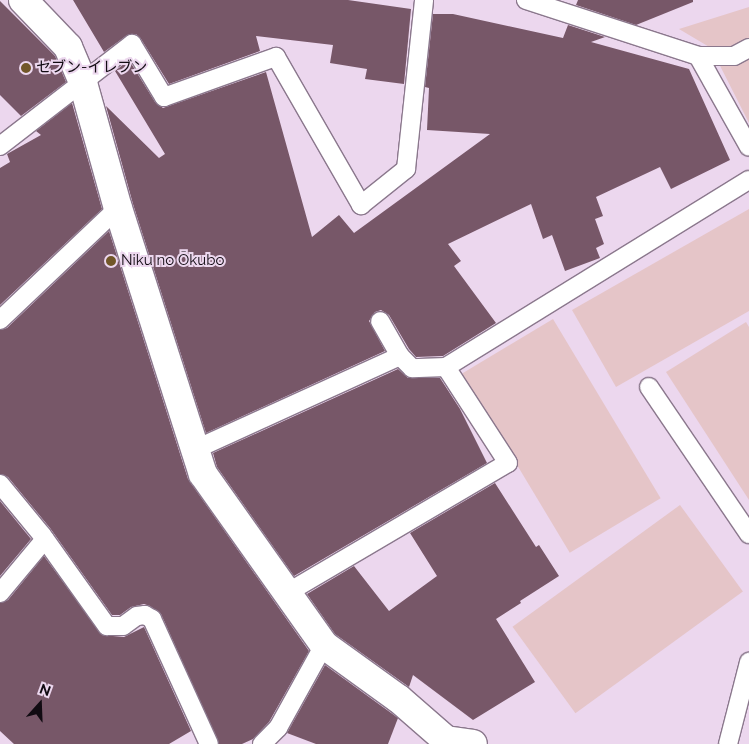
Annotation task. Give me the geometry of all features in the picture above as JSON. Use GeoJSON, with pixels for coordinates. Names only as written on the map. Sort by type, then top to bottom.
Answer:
{"type":"FeatureCollection","features":[{"type":"Feature","properties":{"kind":"street"},"geometry":{"type":"LineString","coordinates":[[23,0],[68,47],[83,83],[118,208],[203,474],[324,645],[399,699],[446,740],[473,744]]}},
{"type":"Feature","properties":{"kind":"lane"},"geometry":{"type":"LineString","coordinates":[[0,146],[132,44],[164,97],[276,57],[361,205],[406,168],[424,0]]}},
{"type":"Feature","properties":{"kind":"lane"},"geometry":{"type":"LineString","coordinates":[[526,0],[550,4],[698,56],[734,56],[749,48]]}},
{"type":"Feature","properties":{"kind":"lane"},"geometry":{"type":"LineString","coordinates":[[698,56],[749,146]]}},
{"type":"Feature","properties":{"kind":"lane"},"geometry":{"type":"LineString","coordinates":[[380,321],[400,356],[412,368],[446,367],[749,180]]}},
{"type":"Feature","properties":{"kind":"lane"},"geometry":{"type":"LineString","coordinates":[[0,320],[118,208]]}},
{"type":"Feature","properties":{"kind":"lane"},"geometry":{"type":"LineString","coordinates":[[196,449],[400,356]]}},
{"type":"Feature","properties":{"kind":"lane"},"geometry":{"type":"LineString","coordinates":[[287,593],[508,463],[446,367]]}},
{"type":"Feature","properties":{"kind":"lane"},"geometry":{"type":"LineString","coordinates":[[649,387],[749,534]]}},
{"type":"Feature","properties":{"kind":"lane"},"geometry":{"type":"LineString","coordinates":[[0,484],[45,539],[107,626],[123,626],[137,616],[145,615],[152,619],[209,744]]}},
{"type":"Feature","properties":{"kind":"lane"},"geometry":{"type":"LineString","coordinates":[[0,593],[45,539]]}},
{"type":"Feature","properties":{"kind":"lane"},"geometry":{"type":"LineString","coordinates":[[262,744],[278,728],[324,645]]}},
{"type":"Feature","properties":{"kind":"lane"},"geometry":{"type":"LineString","coordinates":[[728,744],[749,662]]}},
{"type":"Feature","properties":{"kind":"shaded area"},"geometry":{"type":"Polygon","coordinates":[[[749,7],[749,123],[711,48],[679,29],[749,7]]]}},
{"type":"Feature","properties":{"kind":"shaded area"},"geometry":{"type":"Polygon","coordinates":[[[749,209],[749,311],[616,387],[572,310],[749,209]]]}},
{"type":"Feature","properties":{"kind":"shaded area"},"geometry":{"type":"Polygon","coordinates":[[[553,319],[661,498],[570,553],[462,374],[553,319]]]}},
{"type":"Feature","properties":{"kind":"shaded area"},"geometry":{"type":"Polygon","coordinates":[[[746,322],[749,327],[749,500],[666,372],[746,322]]]}},
{"type":"Feature","properties":{"kind":"shaded area"},"geometry":{"type":"Polygon","coordinates":[[[680,505],[743,592],[575,713],[513,627],[680,505]]]}},
{"type":"Feature","properties":{"kind":"building"},"geometry":{"type":"Polygon","coordinates":[[[73,0],[348,0],[411,9],[404,84],[365,79],[367,69],[330,63],[333,45],[256,36],[260,51],[169,84],[136,34],[126,36],[104,52],[73,0]]]}},
{"type":"Feature","properties":{"kind":"building"},"geometry":{"type":"Polygon","coordinates":[[[578,0],[693,0],[693,2],[636,25],[576,5],[578,0]]]}},
{"type":"Feature","properties":{"kind":"building"},"geometry":{"type":"Polygon","coordinates":[[[0,1],[55,56],[66,82],[21,116],[0,95],[0,1]]]}},
{"type":"Feature","properties":{"kind":"building"},"geometry":{"type":"Polygon","coordinates":[[[433,14],[453,14],[563,38],[568,25],[605,37],[591,42],[689,69],[730,160],[671,189],[660,167],[596,197],[603,216],[595,219],[604,244],[596,248],[600,258],[565,271],[552,235],[543,239],[531,204],[448,244],[461,261],[454,266],[496,323],[443,356],[416,357],[409,349],[389,315],[381,310],[375,312],[369,321],[385,351],[206,433],[133,204],[106,106],[159,158],[165,154],[115,71],[129,60],[155,102],[163,108],[266,72],[312,237],[339,215],[354,233],[490,134],[427,130],[429,88],[425,87],[433,14]]]}},
{"type":"Feature","properties":{"kind":"building"},"geometry":{"type":"Polygon","coordinates":[[[72,103],[102,209],[0,305],[0,168],[10,162],[7,154],[41,135],[36,131],[72,103]]]}},
{"type":"Feature","properties":{"kind":"building"},"geometry":{"type":"Polygon","coordinates":[[[109,231],[188,479],[309,651],[269,722],[253,739],[242,744],[219,744],[161,614],[144,604],[131,607],[120,615],[112,615],[50,528],[8,477],[0,474],[0,330],[7,328],[109,231]]]}},
{"type":"Feature","properties":{"kind":"building"},"geometry":{"type":"Polygon","coordinates":[[[398,369],[408,378],[440,378],[460,409],[487,463],[294,576],[217,467],[213,453],[398,369]]]}},
{"type":"Feature","properties":{"kind":"building"},"geometry":{"type":"Polygon","coordinates":[[[495,483],[536,547],[539,545],[559,576],[496,619],[535,682],[473,720],[413,675],[409,687],[335,634],[307,594],[354,566],[389,611],[437,576],[410,533],[495,483]]]}},
{"type":"Feature","properties":{"kind":"building"},"geometry":{"type":"Polygon","coordinates":[[[0,501],[31,539],[0,576],[0,501]]]}},
{"type":"Feature","properties":{"kind":"building"},"geometry":{"type":"Polygon","coordinates":[[[44,556],[102,635],[124,637],[144,627],[191,731],[169,744],[14,744],[0,731],[0,603],[8,600],[44,556]]]}},
{"type":"Feature","properties":{"kind":"building"},"geometry":{"type":"Polygon","coordinates":[[[325,665],[398,718],[388,744],[316,744],[287,733],[325,665]]]}},
{"type":"Feature","properties":{"kind":"place","name":"セブン-イレブン"},"geometry":{"type":"Point","coordinates":[26,68]}},
{"type":"Feature","properties":{"kind":"place","name":"Niku no Ōkubo"},"geometry":{"type":"Point","coordinates":[111,261]}}]}
